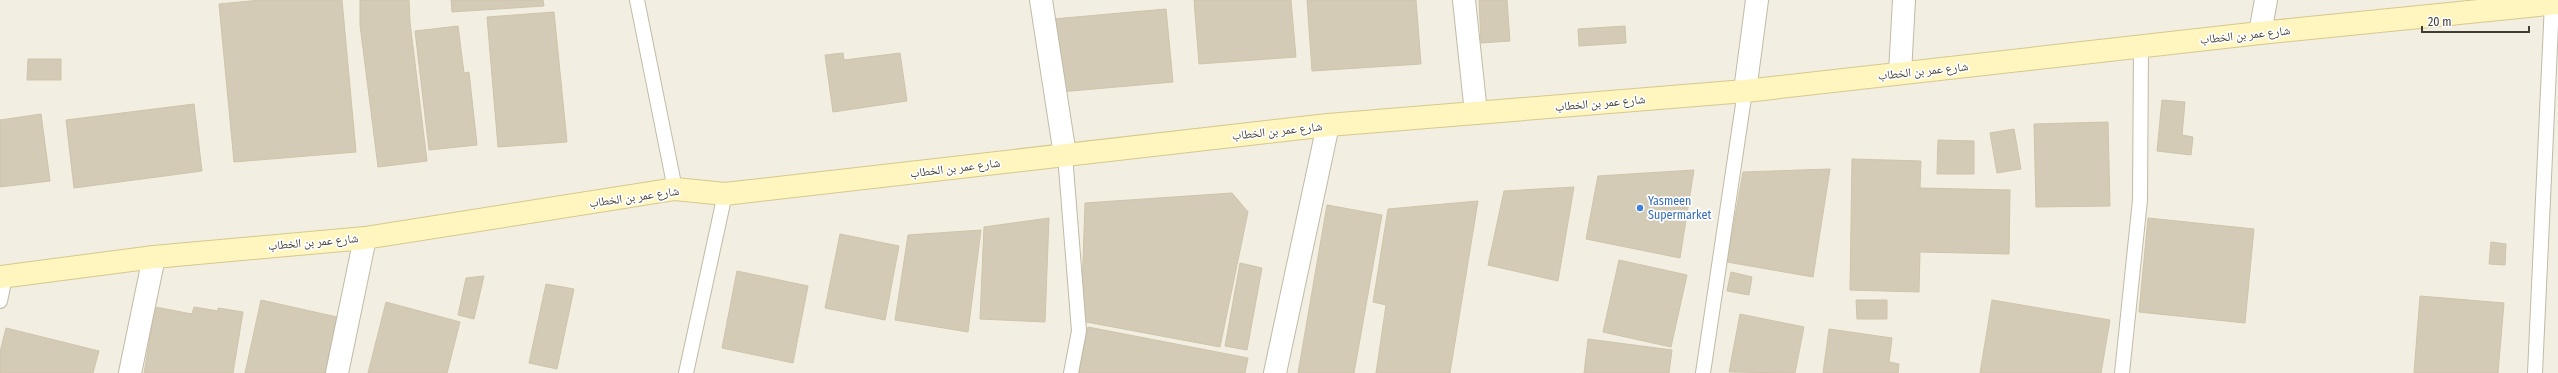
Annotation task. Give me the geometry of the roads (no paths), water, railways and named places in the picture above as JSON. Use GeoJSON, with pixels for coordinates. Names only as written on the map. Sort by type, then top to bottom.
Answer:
{"type":"FeatureCollection","features":[{"type":"Feature","properties":{"kind":"main road","name":"شارع عمر بن الخطاب"},"geometry":{"type":"LineString","coordinates":[[3,277],[154,257],[365,238],[674,189],[725,194],[1328,125],[1745,91],[2141,46],[2554,2]]}},
{"type":"Feature","properties":{"kind":"street"},"geometry":{"type":"LineString","coordinates":[[1041,0],[1065,155]]}},
{"type":"Feature","properties":{"kind":"street"},"geometry":{"type":"LineString","coordinates":[[1464,0],[1476,113]]}},
{"type":"Feature","properties":{"kind":"street"},"geometry":{"type":"LineString","coordinates":[[1745,91],[1757,0]]}},
{"type":"Feature","properties":{"kind":"street"},"geometry":{"type":"LineString","coordinates":[[1900,73],[1904,0]]}},
{"type":"Feature","properties":{"kind":"street"},"geometry":{"type":"LineString","coordinates":[[2260,33],[2266,0]]}},
{"type":"Feature","properties":{"kind":"street"},"geometry":{"type":"LineString","coordinates":[[1275,373],[1328,125]]}},
{"type":"Feature","properties":{"kind":"street"},"geometry":{"type":"LineString","coordinates":[[337,373],[365,238]]}},
{"type":"Feature","properties":{"kind":"street"},"geometry":{"type":"LineString","coordinates":[[130,373],[154,257]]}},
{"type":"Feature","properties":{"kind":"lane"},"geometry":{"type":"LineString","coordinates":[[637,0],[674,189]]}},
{"type":"Feature","properties":{"kind":"lane"},"geometry":{"type":"LineString","coordinates":[[2535,373],[2554,2]]}},
{"type":"Feature","properties":{"kind":"lane"},"geometry":{"type":"LineString","coordinates":[[2122,373],[2140,200],[2141,46]]}},
{"type":"Feature","properties":{"kind":"lane"},"geometry":{"type":"LineString","coordinates":[[1702,373],[1745,91]]}},
{"type":"Feature","properties":{"kind":"lane"},"geometry":{"type":"LineString","coordinates":[[1065,155],[1079,331],[1071,373]]}},
{"type":"Feature","properties":{"kind":"lane"},"geometry":{"type":"LineString","coordinates":[[686,373],[725,194]]}},
{"type":"Feature","properties":{"kind":"lane"},"geometry":{"type":"LineString","coordinates":[[0,302],[3,277]]}},
{"type":"Feature","properties":{"kind":"place","name":"Yasmeen Supermarket"},"geometry":{"type":"Point","coordinates":[1640,208]}}]}
